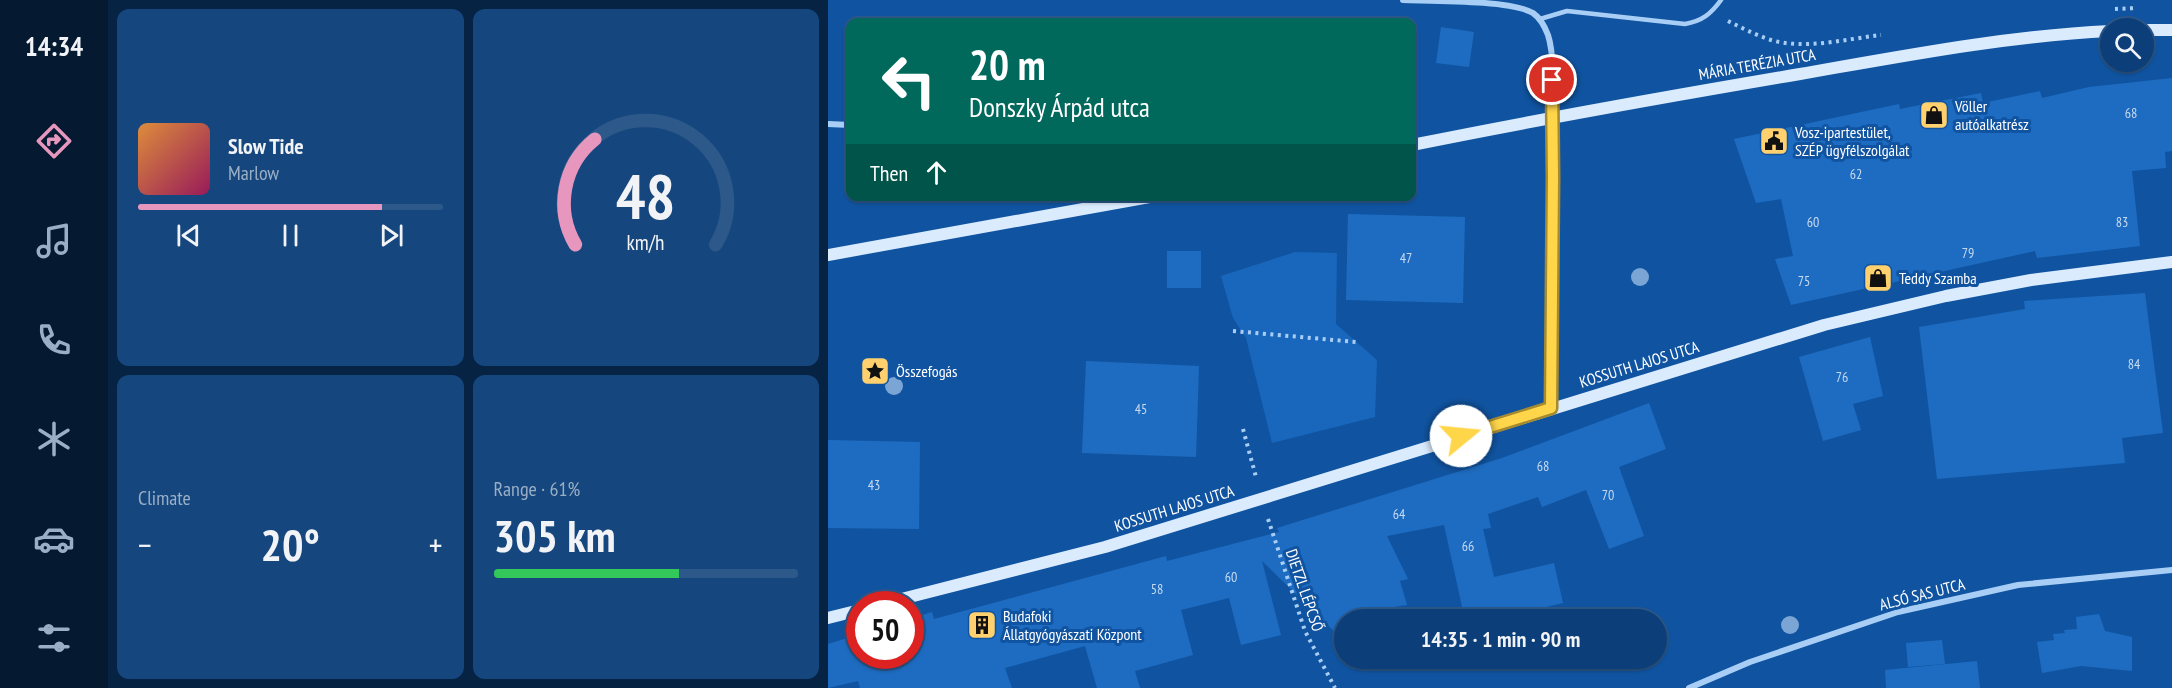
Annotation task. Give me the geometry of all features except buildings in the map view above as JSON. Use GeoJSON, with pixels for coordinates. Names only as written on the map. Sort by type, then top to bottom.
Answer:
{"type":"FeatureCollection","features":[{"type":"Feature","properties":{"kind":"main road"},"geometry":{"type":"LineString","coordinates":[[2154,30],[2172,30]]}},
{"type":"Feature","properties":{"kind":"main road","name":"MÁRIA TERÉZIA UTCA"},"geometry":{"type":"LineString","coordinates":[[1416,145],[1552,116],[1982,42],[2100,31]]}},
{"type":"Feature","properties":{"kind":"main road"},"geometry":{"type":"LineString","coordinates":[[828,255],[1127,201]]}},
{"type":"Feature","properties":{"kind":"main road","name":"KOSSUTH LAJOS UTCA"},"geometry":{"type":"LineString","coordinates":[[924,593],[1105,547],[1824,325],[1946,296],[2031,280],[2172,262]]}},
{"type":"Feature","properties":{"kind":"main road"},"geometry":{"type":"LineString","coordinates":[[828,618],[846,614]]}},
{"type":"Feature","properties":{"kind":"street"},"geometry":{"type":"LineString","coordinates":[[1403,0],[1492,2],[1514,5],[1531,11],[1540,19],[1548,36],[1552,62],[1551,408]]}},
{"type":"Feature","properties":{"kind":"street"},"geometry":{"type":"LineString","coordinates":[[828,124],[846,125]]}},
{"type":"Feature","properties":{"kind":"street","name":"ALSÓ SAS UTCA"},"geometry":{"type":"LineString","coordinates":[[1689,688],[1750,662],[1898,612],[2018,585],[2172,570]]}},
{"type":"Feature","properties":{"kind":"lane"},"geometry":{"type":"LineString","coordinates":[[1540,19],[1567,11],[1685,24],[1698,22],[1711,13],[1721,0]]}},
{"type":"Feature","properties":{"kind":"path"},"geometry":{"type":"LineString","coordinates":[[2108,10],[2141,8]]}},
{"type":"Feature","properties":{"kind":"path"},"geometry":{"type":"LineString","coordinates":[[1711,13],[1771,40],[1790,43],[1815,43],[1883,34]]}},
{"type":"Feature","properties":{"kind":"path"},"geometry":{"type":"LineString","coordinates":[[1233,331],[1356,342]]}},
{"type":"Feature","properties":{"kind":"path","name":"DIETZL LÉPCSŐ"},"geometry":{"type":"LineString","coordinates":[[1244,429],[1261,498],[1305,631],[1335,688]]}},
{"type":"Feature","properties":{"kind":"shaded area"},"geometry":{"type":"Polygon","coordinates":[[[1295,252],[1337,253],[1336,324],[1377,360],[1375,417],[1272,443],[1246,338],[1233,318],[1221,276],[1295,252]]]}},
{"type":"Feature","properties":{"kind":"place","name":"Völler autóalkatrész"},"geometry":{"type":"Point","coordinates":[1934,115]}},
{"type":"Feature","properties":{"kind":"place","name":"Vosz-ipartestület, SZÉP ügyfélszolgálat"},"geometry":{"type":"Point","coordinates":[1774,141]}},
{"type":"Feature","properties":{"kind":"place","name":"Teddy Szamba"},"geometry":{"type":"Point","coordinates":[1878,278]}},
{"type":"Feature","properties":{"kind":"place","name":"Összefogás"},"geometry":{"type":"Point","coordinates":[875,371]}},
{"type":"Feature","properties":{"kind":"place","name":"Budafoki Állatgyógyászati Központ"},"geometry":{"type":"Point","coordinates":[982,625]}},
{"type":"Feature","properties":{"kind":"route"},"geometry":{"type":"LineString","coordinates":[[1461,436],[1551,408],[1552,80]]}}]}
